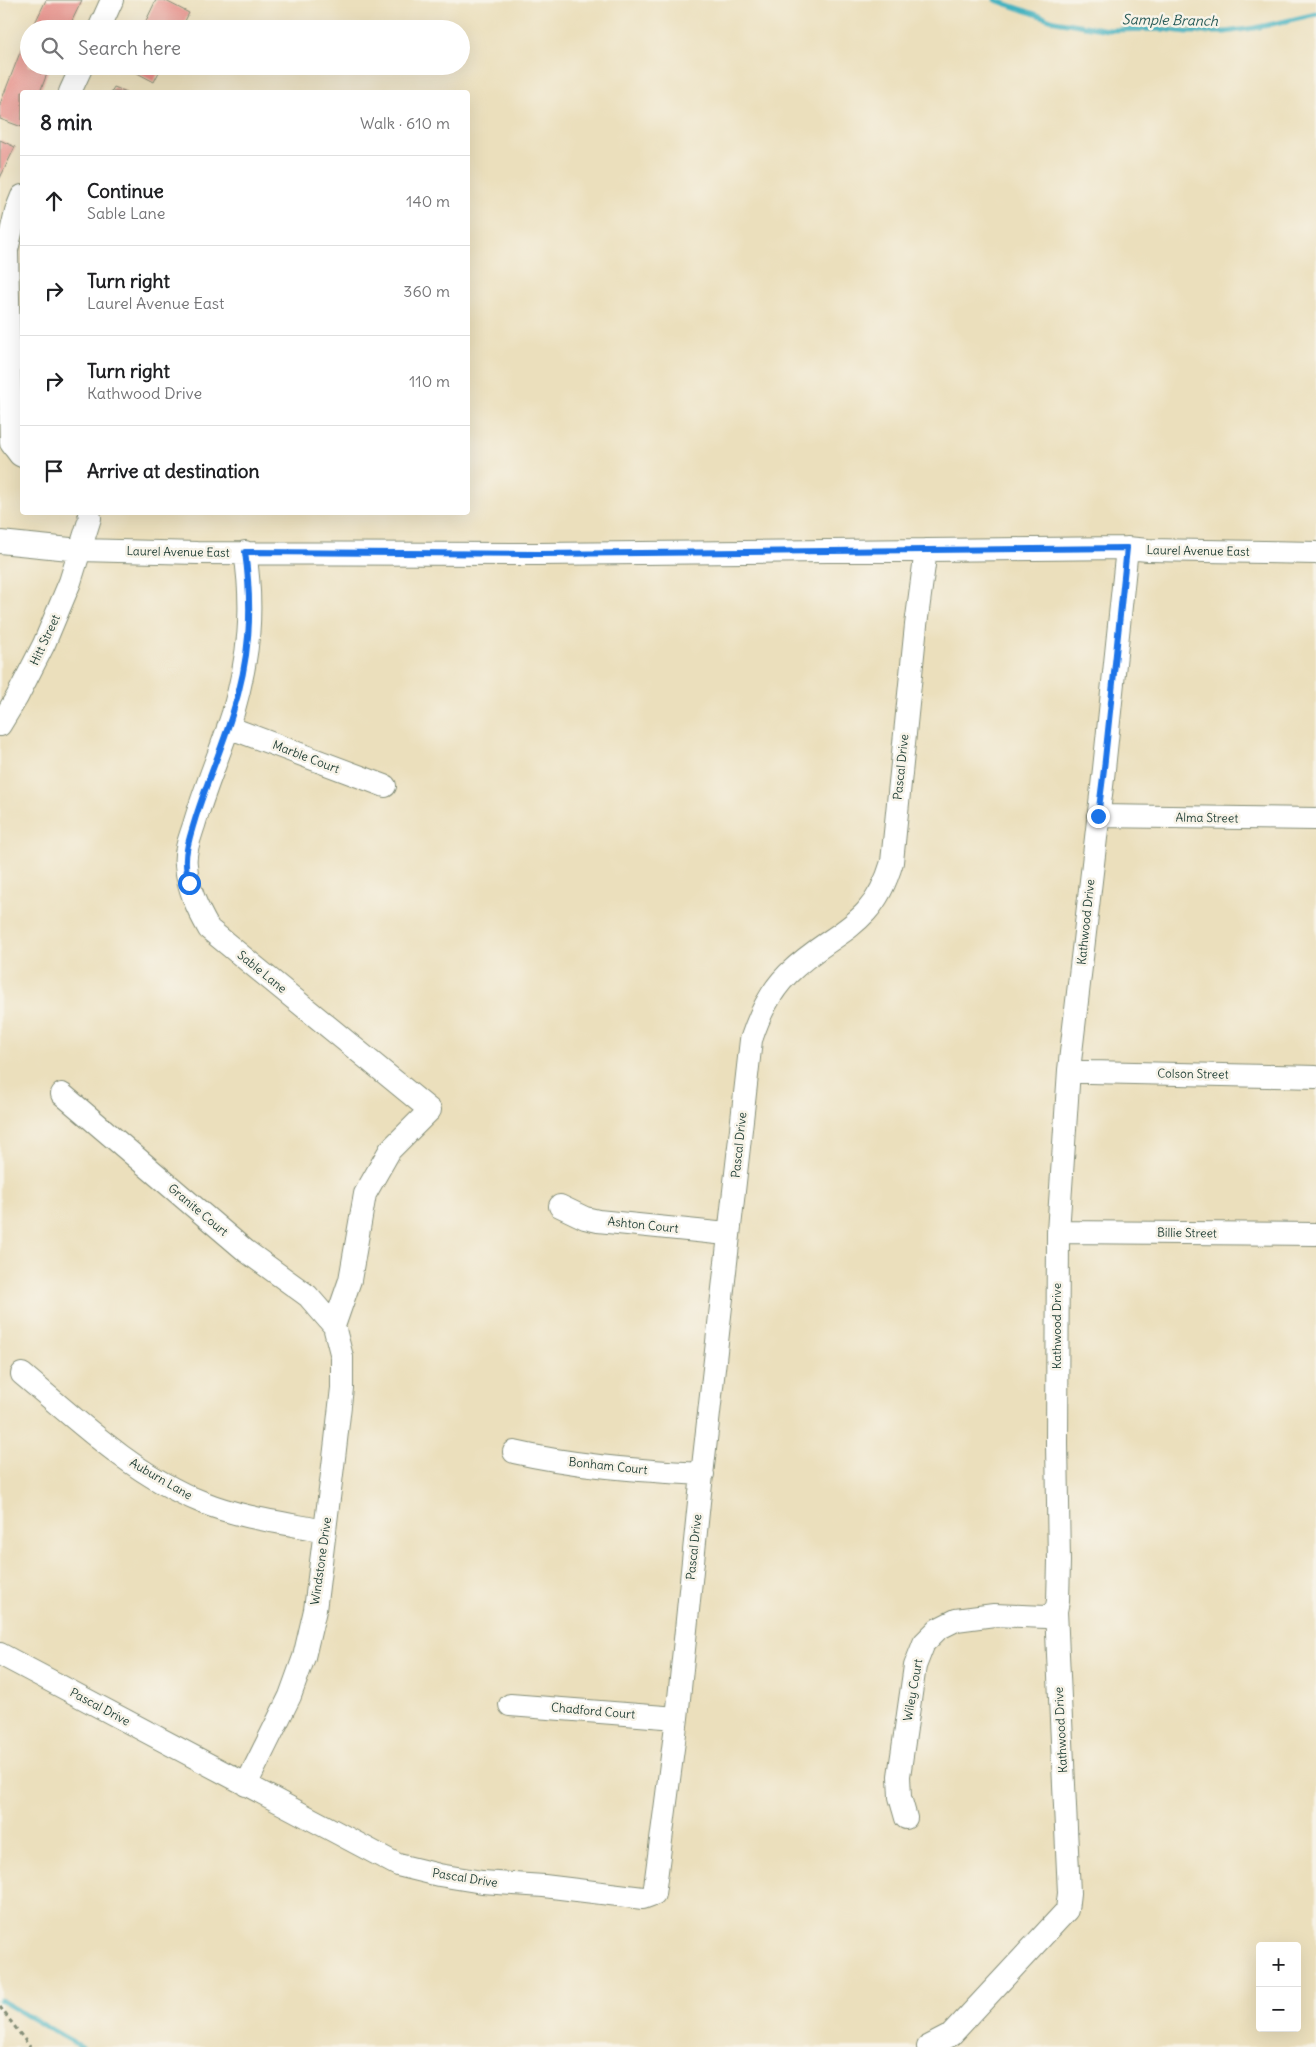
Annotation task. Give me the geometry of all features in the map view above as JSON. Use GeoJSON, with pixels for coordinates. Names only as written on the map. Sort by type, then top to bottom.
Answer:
{"type":"FeatureCollection","features":[{"type":"Feature","properties":{"kind":"street"},"geometry":{"type":"LineString","coordinates":[[103,20],[112,0]]}},
{"type":"Feature","properties":{"kind":"street"},"geometry":{"type":"LineString","coordinates":[[71,90],[78,75]]}},
{"type":"Feature","properties":{"kind":"street"},"geometry":{"type":"LineString","coordinates":[[20,201],[7,250],[11,442],[20,455]]}},
{"type":"Feature","properties":{"kind":"street","name":"Hitt Street"},"geometry":{"type":"LineString","coordinates":[[0,725],[17,697],[44,644],[70,582],[90,515]]}},
{"type":"Feature","properties":{"kind":"street","name":"Laurel Avenue East"},"geometry":{"type":"LineString","coordinates":[[0,542],[80,550],[149,552],[538,554],[1127,548],[1316,553]]}},
{"type":"Feature","properties":{"kind":"street","name":"Kathwood Drive"},"geometry":{"type":"LineString","coordinates":[[928,2047],[951,2036],[1067,1910],[1069,1893],[1056,1612],[1059,1561],[1056,1444],[1058,1232],[1069,1070],[1104,769],[1127,548]]}},
{"type":"Feature","properties":{"kind":"street","name":"Pascal Drive"},"geometry":{"type":"LineString","coordinates":[[0,1654],[398,1865],[482,1882],[562,1888],[643,1898],[654,1894],[676,1718],[748,1060],[757,1022],[770,996],[788,974],[807,957],[854,924],[880,895],[886,882],[892,862],[916,625],[926,550]]}},
{"type":"Feature","properties":{"kind":"street","name":"Sable Lane"},"geometry":{"type":"LineString","coordinates":[[245,552],[251,613],[248,642],[242,675],[228,727],[204,792],[189,842],[185,863],[193,901],[209,929],[430,1110],[390,1150],[366,1194],[350,1280],[334,1326]]}},
{"type":"Feature","properties":{"kind":"street","name":"Marble Court"},"geometry":{"type":"LineString","coordinates":[[228,727],[385,786]]}},
{"type":"Feature","properties":{"kind":"street","name":"Alma Street"},"geometry":{"type":"LineString","coordinates":[[1098,816],[1316,819]]}},
{"type":"Feature","properties":{"kind":"street","name":"Colson Street"},"geometry":{"type":"LineString","coordinates":[[1069,1070],[1316,1077]]}},
{"type":"Feature","properties":{"kind":"street","name":"Granite Court"},"geometry":{"type":"LineString","coordinates":[[62,1094],[246,1251],[308,1296],[334,1326]]}},
{"type":"Feature","properties":{"kind":"street","name":"Ashton Court"},"geometry":{"type":"LineString","coordinates":[[560,1206],[585,1218],[598,1221],[717,1233],[729,1232]]}},
{"type":"Feature","properties":{"kind":"street","name":"Billie Street"},"geometry":{"type":"LineString","coordinates":[[1058,1232],[1316,1234]]}},
{"type":"Feature","properties":{"kind":"street","name":"Windstone Drive"},"geometry":{"type":"LineString","coordinates":[[246,1785],[290,1696],[304,1657],[314,1610],[342,1388],[342,1357],[334,1326]]}},
{"type":"Feature","properties":{"kind":"street","name":"Auburn Lane"},"geometry":{"type":"LineString","coordinates":[[22,1374],[140,1469],[164,1483],[202,1502],[233,1513],[325,1531]]}},
{"type":"Feature","properties":{"kind":"street","name":"Bonham Court"},"geometry":{"type":"LineString","coordinates":[[514,1452],[548,1460],[703,1474]]}},
{"type":"Feature","properties":{"kind":"street","name":"Wiley Court"},"geometry":{"type":"LineString","coordinates":[[906,1818],[900,1797],[900,1776],[915,1666],[924,1643],[938,1629],[956,1620],[994,1616],[1046,1617],[1056,1612]]}},
{"type":"Feature","properties":{"kind":"street","name":"Chadford Court"},"geometry":{"type":"LineString","coordinates":[[510,1705],[676,1718]]}},
{"type":"Feature","properties":{"kind":"path"},"geometry":{"type":"LineString","coordinates":[[0,2007],[30,2047]]}},
{"type":"Feature","properties":{"kind":"building"},"geometry":{"type":"Polygon","coordinates":[[[46,0],[82,0],[72,20],[36,20],[46,0]]]}},
{"type":"Feature","properties":{"kind":"building"},"geometry":{"type":"Polygon","coordinates":[[[156,0],[164,0],[189,13],[186,20],[146,20],[156,0]]]}},
{"type":"Feature","properties":{"kind":"building"},"geometry":{"type":"Polygon","coordinates":[[[20,53],[20,75],[47,75],[41,90],[20,90],[20,126],[0,119],[0,104],[20,53]]]}},
{"type":"Feature","properties":{"kind":"building"},"geometry":{"type":"Polygon","coordinates":[[[141,75],[158,75],[154,82],[141,75]]]}},
{"type":"Feature","properties":{"kind":"building"},"geometry":{"type":"Polygon","coordinates":[[[0,140],[15,147],[0,178],[0,140]]]}},
{"type":"Feature","properties":{"kind":"waterway","name":"Sample Branch"},"geometry":{"type":"LineString","coordinates":[[995,0],[1055,21],[1108,30],[1162,29],[1187,32],[1225,32],[1255,28],[1316,14]]}},
{"type":"Feature","properties":{"kind":"waterway"},"geometry":{"type":"LineString","coordinates":[[0,2000],[82,2047]]}},
{"type":"Feature","properties":{"kind":"route"},"geometry":{"type":"LineString","coordinates":[[189,883],[185,863],[189,842],[204,792],[232,714],[248,642],[251,613],[245,552],[538,554],[1127,548],[1098,816]]}}]}
